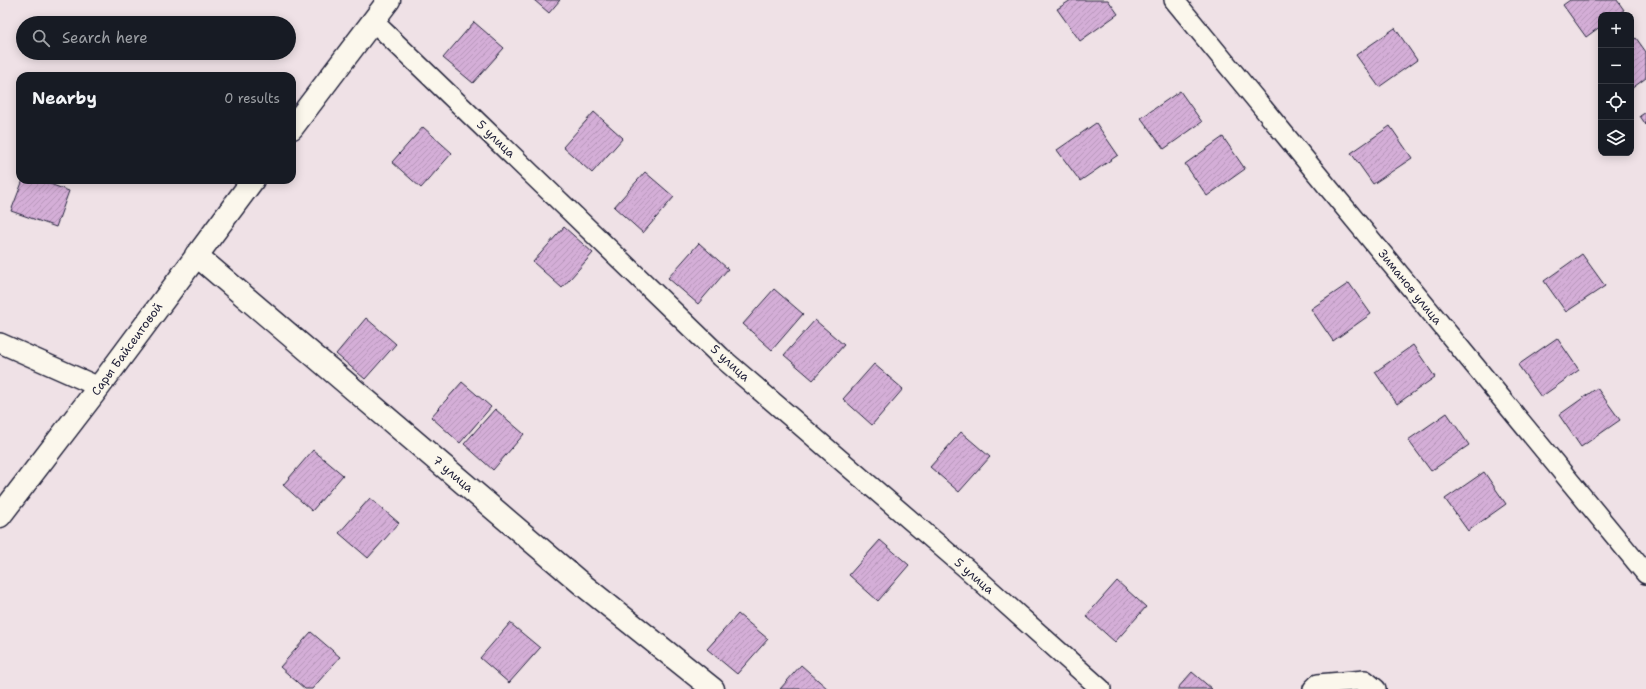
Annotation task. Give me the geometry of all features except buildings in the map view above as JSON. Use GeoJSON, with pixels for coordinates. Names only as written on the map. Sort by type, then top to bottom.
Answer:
{"type":"FeatureCollection","features":[{"type":"Feature","properties":{"kind":"street"},"geometry":{"type":"LineString","coordinates":[[296,123],[389,0]]}},
{"type":"Feature","properties":{"kind":"street","name":"Зиманов улица"},"geometry":{"type":"LineString","coordinates":[[1174,0],[1646,574]]}},
{"type":"Feature","properties":{"kind":"street","name":"5 улица"},"geometry":{"type":"LineString","coordinates":[[373,21],[721,357],[1102,689]]}},
{"type":"Feature","properties":{"kind":"street","name":"Сары Байсеитовой"},"geometry":{"type":"LineString","coordinates":[[0,516],[99,387],[196,254],[250,184]]}},
{"type":"Feature","properties":{"kind":"street","name":"7 улица"},"geometry":{"type":"LineString","coordinates":[[196,254],[583,585],[714,689]]}},
{"type":"Feature","properties":{"kind":"street"},"geometry":{"type":"LineString","coordinates":[[0,343],[99,387]]}},
{"type":"Feature","properties":{"kind":"street"},"geometry":{"type":"LineString","coordinates":[[1312,689],[1318,684],[1365,680],[1376,689]]}}]}
